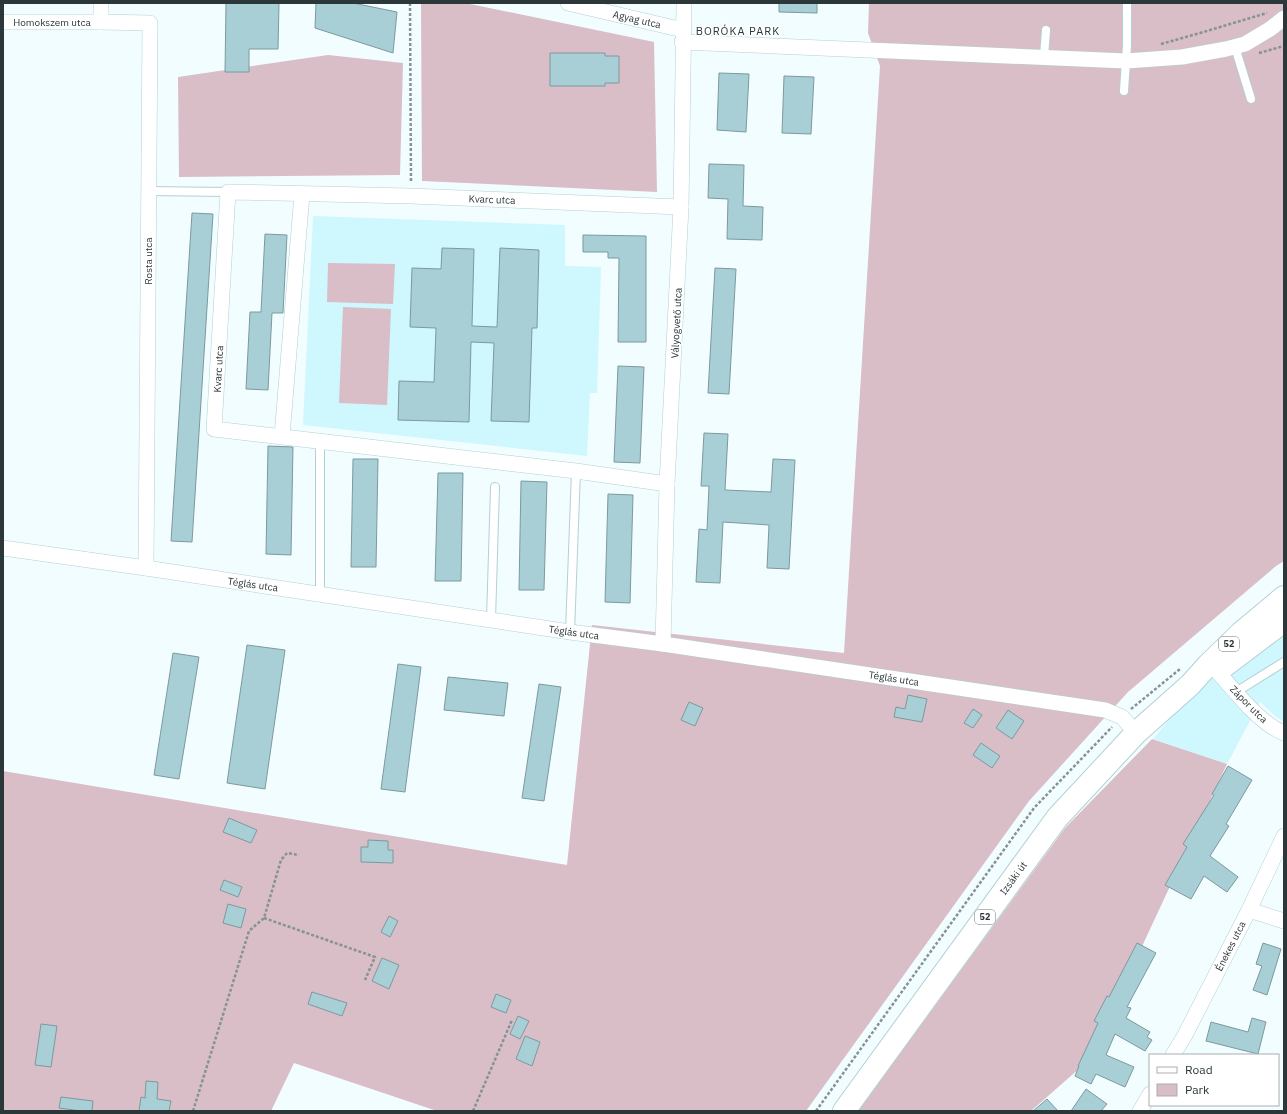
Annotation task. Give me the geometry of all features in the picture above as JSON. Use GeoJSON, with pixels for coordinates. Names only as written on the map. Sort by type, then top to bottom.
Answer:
{"type":"FeatureCollection","features":[{"type":"Feature","properties":{"kind":"main road","name":"Izsáki út"},"geometry":{"type":"LineString","coordinates":[[844,1111],[1057,818],[1136,733],[1190,685],[1241,633],[1284,598]]}},
{"type":"Feature","properties":{"kind":"main road","name":"Izsáki út"},"geometry":{"type":"LineString","coordinates":[[1190,685],[1217,671],[1279,626]]}},
{"type":"Feature","properties":{"kind":"street"},"geometry":{"type":"LineString","coordinates":[[101,3],[101,22]]}},
{"type":"Feature","properties":{"kind":"street","name":"Agyag utca"},"geometry":{"type":"LineString","coordinates":[[568,3],[683,36],[1044,58],[1126,61],[1182,57],[1236,47],[1277,28],[1284,18]]}},
{"type":"Feature","properties":{"kind":"street","name":"Vályogvető utca"},"geometry":{"type":"LineString","coordinates":[[663,644],[667,484],[682,207],[684,3]]}},
{"type":"Feature","properties":{"kind":"street","name":"Homokszem utca"},"geometry":{"type":"LineString","coordinates":[[3,22],[101,22]]}},
{"type":"Feature","properties":{"kind":"street","name":"Rosta utca"},"geometry":{"type":"LineString","coordinates":[[101,22],[150,23],[146,568]]}},
{"type":"Feature","properties":{"kind":"street","name":"Kvarc utca"},"geometry":{"type":"LineString","coordinates":[[282,436],[214,428],[228,192],[411,196],[682,207]]}},
{"type":"Feature","properties":{"kind":"street"},"geometry":{"type":"LineString","coordinates":[[302,194],[282,436],[576,471],[667,484]]}},
{"type":"Feature","properties":{"kind":"street","name":"Téglás utca"},"geometry":{"type":"LineString","coordinates":[[3,548],[320,593],[570,632],[663,644],[1105,710],[1122,717],[1136,733]]}},
{"type":"Feature","properties":{"kind":"street","name":"Zápor utca"},"geometry":{"type":"LineString","coordinates":[[1217,671],[1268,724],[1284,733]]}},
{"type":"Feature","properties":{"kind":"street","name":"Énekes utca"},"geometry":{"type":"LineString","coordinates":[[1174,1054],[1185,1035],[1249,910],[1284,836]]}},
{"type":"Feature","properties":{"kind":"street"},"geometry":{"type":"LineString","coordinates":[[1249,910],[1284,921]]}},
{"type":"Feature","properties":{"kind":"street"},"geometry":{"type":"LineString","coordinates":[[1140,1111],[1149,1096]]}},
{"type":"Feature","properties":{"kind":"lane"},"geometry":{"type":"LineString","coordinates":[[1124,91],[1126,61],[1126,3]]}},
{"type":"Feature","properties":{"kind":"lane"},"geometry":{"type":"LineString","coordinates":[[1044,58],[1046,30]]}},
{"type":"Feature","properties":{"kind":"lane"},"geometry":{"type":"LineString","coordinates":[[1236,47],[1251,99]]}},
{"type":"Feature","properties":{"kind":"lane"},"geometry":{"type":"LineString","coordinates":[[148,191],[228,192]]}},
{"type":"Feature","properties":{"kind":"lane"},"geometry":{"type":"LineString","coordinates":[[320,440],[320,593]]}},
{"type":"Feature","properties":{"kind":"lane"},"geometry":{"type":"LineString","coordinates":[[570,632],[576,471]]}},
{"type":"Feature","properties":{"kind":"lane"},"geometry":{"type":"LineString","coordinates":[[490,620],[495,487]]}},
{"type":"Feature","properties":{"kind":"lane"},"geometry":{"type":"LineString","coordinates":[[1236,692],[1284,662]]}},
{"type":"Feature","properties":{"kind":"path"},"geometry":{"type":"LineString","coordinates":[[410,3],[411,196]]}},
{"type":"Feature","properties":{"kind":"path"},"geometry":{"type":"LineString","coordinates":[[816,1111],[1034,808],[1122,717]]}},
{"type":"Feature","properties":{"kind":"path"},"geometry":{"type":"LineString","coordinates":[[193,1111],[249,930],[264,918],[281,860],[287,853],[299,855]]}},
{"type":"Feature","properties":{"kind":"path"},"geometry":{"type":"LineString","coordinates":[[264,918],[375,957],[365,980]]}},
{"type":"Feature","properties":{"kind":"path"},"geometry":{"type":"LineString","coordinates":[[473,1111],[512,1020]]}},
{"type":"Feature","properties":{"kind":"shaded area"},"geometry":{"type":"Polygon","coordinates":[[[313,216],[565,225],[565,266],[601,267],[597,393],[590,393],[587,456],[303,425],[313,216]]]}},
{"type":"Feature","properties":{"kind":"shaded area"},"geometry":{"type":"Polygon","coordinates":[[[1284,630],[1284,722],[1276,717],[1260,702],[1227,764],[1153,739],[1192,692],[1284,630]]]}},
{"type":"Feature","properties":{"kind":"green space"},"geometry":{"type":"Polygon","coordinates":[[[421,3],[465,3],[654,42],[657,192],[422,181],[421,3]]]}},
{"type":"Feature","properties":{"kind":"green space"},"geometry":{"type":"Polygon","coordinates":[[[869,3],[1284,3],[1284,561],[1276,566],[1128,692],[1029,801],[806,1111],[437,1111],[294,1063],[271,1111],[3,1111],[3,771],[567,865],[592,625],[844,653],[880,66],[868,33],[869,3]]]}},
{"type":"Feature","properties":{"kind":"green space"},"geometry":{"type":"Polygon","coordinates":[[[328,55],[403,63],[400,175],[179,177],[178,77],[328,55]]]}},
{"type":"Feature","properties":{"kind":"green space"},"geometry":{"type":"Polygon","coordinates":[[[328,263],[395,264],[393,304],[327,302],[328,263]]]}},
{"type":"Feature","properties":{"kind":"green space"},"geometry":{"type":"Polygon","coordinates":[[[343,307],[391,309],[387,405],[339,403],[343,307]]]}},
{"type":"Feature","properties":{"kind":"green space"},"geometry":{"type":"Polygon","coordinates":[[[1152,739],[1227,764],[1089,1060],[1031,1111],[858,1111],[1065,828],[1152,739]]]}},
{"type":"Feature","properties":{"kind":"building"},"geometry":{"type":"Polygon","coordinates":[[[226,3],[279,3],[278,49],[249,49],[249,72],[225,72],[226,3]]]}},
{"type":"Feature","properties":{"kind":"building"},"geometry":{"type":"Polygon","coordinates":[[[316,3],[353,3],[397,12],[393,53],[315,28],[316,3]]]}},
{"type":"Feature","properties":{"kind":"building"},"geometry":{"type":"Polygon","coordinates":[[[779,3],[817,3],[817,13],[779,12],[779,3]]]}},
{"type":"Feature","properties":{"kind":"building"},"geometry":{"type":"Polygon","coordinates":[[[550,53],[605,53],[605,56],[619,56],[619,83],[605,83],[605,86],[550,86],[550,53]]]}},
{"type":"Feature","properties":{"kind":"building"},"geometry":{"type":"Polygon","coordinates":[[[719,73],[749,74],[746,132],[717,130],[719,73]]]}},
{"type":"Feature","properties":{"kind":"building"},"geometry":{"type":"Polygon","coordinates":[[[784,76],[814,77],[811,134],[782,133],[784,76]]]}},
{"type":"Feature","properties":{"kind":"building"},"geometry":{"type":"Polygon","coordinates":[[[709,164],[744,165],[743,206],[763,207],[762,240],[727,239],[728,199],[708,198],[709,164]]]}},
{"type":"Feature","properties":{"kind":"building"},"geometry":{"type":"Polygon","coordinates":[[[192,213],[213,214],[192,542],[171,541],[192,213]]]}},
{"type":"Feature","properties":{"kind":"building"},"geometry":{"type":"Polygon","coordinates":[[[265,234],[287,235],[283,313],[272,313],[268,390],[246,389],[250,312],[261,312],[265,234]]]}},
{"type":"Feature","properties":{"kind":"building"},"geometry":{"type":"Polygon","coordinates":[[[583,235],[646,236],[646,342],[618,342],[619,258],[608,258],[608,252],[583,252],[583,235]]]}},
{"type":"Feature","properties":{"kind":"building"},"geometry":{"type":"Polygon","coordinates":[[[442,248],[474,249],[472,326],[497,327],[500,248],[539,250],[537,328],[532,328],[529,422],[491,421],[494,343],[471,342],[469,422],[398,420],[399,381],[434,382],[436,328],[410,327],[412,268],[441,269],[442,248]]]}},
{"type":"Feature","properties":{"kind":"building"},"geometry":{"type":"Polygon","coordinates":[[[715,268],[736,269],[729,394],[708,393],[715,268]]]}},
{"type":"Feature","properties":{"kind":"building"},"geometry":{"type":"Polygon","coordinates":[[[618,366],[644,367],[640,463],[614,462],[618,366]]]}},
{"type":"Feature","properties":{"kind":"building"},"geometry":{"type":"Polygon","coordinates":[[[704,433],[728,434],[725,490],[771,492],[773,459],[795,460],[789,569],[767,568],[769,525],[723,522],[720,583],[696,582],[699,529],[707,530],[709,486],[701,486],[704,433]]]}},
{"type":"Feature","properties":{"kind":"building"},"geometry":{"type":"Polygon","coordinates":[[[268,446],[293,447],[291,555],[266,554],[268,446]]]}},
{"type":"Feature","properties":{"kind":"building"},"geometry":{"type":"Polygon","coordinates":[[[353,459],[378,459],[376,567],[351,567],[353,459]]]}},
{"type":"Feature","properties":{"kind":"building"},"geometry":{"type":"Polygon","coordinates":[[[438,473],[463,473],[461,581],[435,581],[438,473]]]}},
{"type":"Feature","properties":{"kind":"building"},"geometry":{"type":"Polygon","coordinates":[[[521,481],[547,482],[544,590],[519,590],[521,481]]]}},
{"type":"Feature","properties":{"kind":"building"},"geometry":{"type":"Polygon","coordinates":[[[608,494],[633,495],[630,603],[605,602],[608,494]]]}},
{"type":"Feature","properties":{"kind":"building"},"geometry":{"type":"Polygon","coordinates":[[[247,645],[285,650],[265,789],[227,783],[247,645]]]}},
{"type":"Feature","properties":{"kind":"building"},"geometry":{"type":"Polygon","coordinates":[[[173,653],[199,657],[179,779],[154,775],[173,653]]]}},
{"type":"Feature","properties":{"kind":"building"},"geometry":{"type":"Polygon","coordinates":[[[398,664],[421,667],[405,792],[381,789],[398,664]]]}},
{"type":"Feature","properties":{"kind":"building"},"geometry":{"type":"Polygon","coordinates":[[[448,677],[508,683],[504,716],[444,710],[448,677]]]}},
{"type":"Feature","properties":{"kind":"building"},"geometry":{"type":"Polygon","coordinates":[[[539,684],[561,687],[544,801],[522,798],[539,684]]]}},
{"type":"Feature","properties":{"kind":"building"},"geometry":{"type":"Polygon","coordinates":[[[908,695],[927,699],[922,722],[894,717],[896,707],[905,709],[908,695]]]}},
{"type":"Feature","properties":{"kind":"building"},"geometry":{"type":"Polygon","coordinates":[[[689,702],[703,708],[695,726],[681,720],[689,702]]]}},
{"type":"Feature","properties":{"kind":"building"},"geometry":{"type":"Polygon","coordinates":[[[973,709],[982,715],[973,728],[964,723],[973,709]]]}},
{"type":"Feature","properties":{"kind":"building"},"geometry":{"type":"Polygon","coordinates":[[[1008,710],[1024,721],[1012,739],[996,728],[1008,710]]]}},
{"type":"Feature","properties":{"kind":"building"},"geometry":{"type":"Polygon","coordinates":[[[981,743],[1000,756],[992,768],[973,755],[981,743]]]}},
{"type":"Feature","properties":{"kind":"building"},"geometry":{"type":"Polygon","coordinates":[[[1228,766],[1252,780],[1226,824],[1229,826],[1210,856],[1238,877],[1227,892],[1204,876],[1191,899],[1165,885],[1187,847],[1183,844],[1214,795],[1212,794],[1228,766]]]}},
{"type":"Feature","properties":{"kind":"building"},"geometry":{"type":"Polygon","coordinates":[[[229,818],[257,830],[251,843],[223,832],[229,818]]]}},
{"type":"Feature","properties":{"kind":"building"},"geometry":{"type":"Polygon","coordinates":[[[368,840],[388,841],[388,850],[393,850],[393,863],[361,862],[361,847],[368,847],[368,840]]]}},
{"type":"Feature","properties":{"kind":"building"},"geometry":{"type":"Polygon","coordinates":[[[224,880],[242,887],[238,897],[220,890],[224,880]]]}},
{"type":"Feature","properties":{"kind":"building"},"geometry":{"type":"Polygon","coordinates":[[[228,904],[246,909],[241,928],[223,923],[228,904]]]}},
{"type":"Feature","properties":{"kind":"building"},"geometry":{"type":"Polygon","coordinates":[[[389,916],[398,921],[390,937],[381,932],[389,916]]]}},
{"type":"Feature","properties":{"kind":"building"},"geometry":{"type":"Polygon","coordinates":[[[1137,943],[1156,953],[1127,1007],[1131,1008],[1126,1018],[1150,1032],[1147,1037],[1152,1040],[1145,1051],[1115,1034],[1106,1055],[1134,1067],[1125,1087],[1096,1074],[1091,1084],[1075,1076],[1078,1066],[1098,1023],[1094,1021],[1107,996],[1109,997],[1137,943]]]}},
{"type":"Feature","properties":{"kind":"building"},"geometry":{"type":"Polygon","coordinates":[[[1263,943],[1281,949],[1267,995],[1253,990],[1262,966],[1256,964],[1263,943]]]}},
{"type":"Feature","properties":{"kind":"building"},"geometry":{"type":"Polygon","coordinates":[[[382,958],[399,965],[389,989],[372,981],[382,958]]]}},
{"type":"Feature","properties":{"kind":"building"},"geometry":{"type":"Polygon","coordinates":[[[312,992],[347,1003],[342,1016],[308,1004],[312,992]]]}},
{"type":"Feature","properties":{"kind":"building"},"geometry":{"type":"Polygon","coordinates":[[[496,994],[511,1000],[506,1013],[491,1007],[496,994]]]}},
{"type":"Feature","properties":{"kind":"building"},"geometry":{"type":"Polygon","coordinates":[[[518,1016],[529,1021],[520,1039],[510,1034],[518,1016]]]}},
{"type":"Feature","properties":{"kind":"building"},"geometry":{"type":"Polygon","coordinates":[[[1252,1018],[1266,1022],[1258,1054],[1206,1041],[1211,1022],[1248,1032],[1252,1018]]]}},
{"type":"Feature","properties":{"kind":"building"},"geometry":{"type":"Polygon","coordinates":[[[41,1024],[57,1026],[51,1067],[35,1065],[41,1024]]]}},
{"type":"Feature","properties":{"kind":"building"},"geometry":{"type":"Polygon","coordinates":[[[525,1036],[540,1042],[532,1066],[516,1059],[525,1036]]]}},
{"type":"Feature","properties":{"kind":"building"},"geometry":{"type":"Polygon","coordinates":[[[146,1081],[158,1082],[157,1099],[171,1101],[169,1111],[139,1111],[141,1097],[145,1098],[146,1081]]]}},
{"type":"Feature","properties":{"kind":"building"},"geometry":{"type":"Polygon","coordinates":[[[1086,1089],[1107,1104],[1101,1111],[1071,1111],[1086,1089]]]}},
{"type":"Feature","properties":{"kind":"building"},"geometry":{"type":"Polygon","coordinates":[[[61,1097],[93,1101],[92,1111],[59,1108],[61,1097]]]}},
{"type":"Feature","properties":{"kind":"building"},"geometry":{"type":"Polygon","coordinates":[[[1047,1099],[1058,1111],[1033,1111],[1047,1099]]]}},
{"type":"Feature","properties":{"kind":"district","name":"BORÓKA PARK"},"geometry":{"type":"Point","coordinates":[738,31]}}]}
